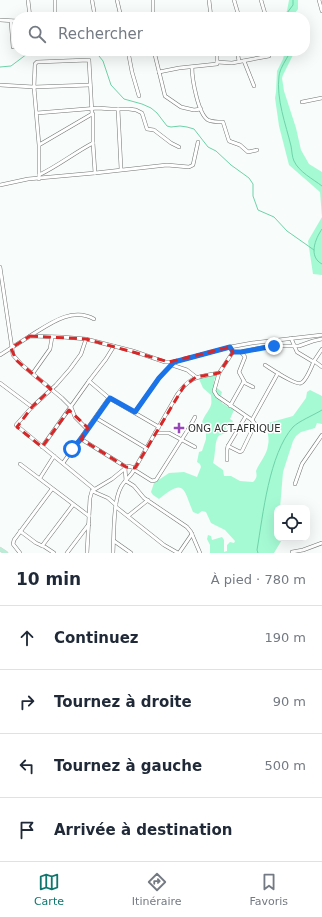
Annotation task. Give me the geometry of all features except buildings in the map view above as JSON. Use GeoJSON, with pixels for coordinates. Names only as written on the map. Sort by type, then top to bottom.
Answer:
{"type":"FeatureCollection","features":[{"type":"Feature","properties":{"kind":"main road"},"geometry":{"type":"LineString","coordinates":[[0,549],[6,553]]}},
{"type":"Feature","properties":{"kind":"street"},"geometry":{"type":"LineString","coordinates":[[28,0],[29,12]]}},
{"type":"Feature","properties":{"kind":"street"},"geometry":{"type":"LineString","coordinates":[[55,0],[55,12]]}},
{"type":"Feature","properties":{"kind":"street"},"geometry":{"type":"LineString","coordinates":[[92,0],[94,12]]}},
{"type":"Feature","properties":{"kind":"street"},"geometry":{"type":"LineString","coordinates":[[117,0],[120,12]]}},
{"type":"Feature","properties":{"kind":"street"},"geometry":{"type":"LineString","coordinates":[[153,0],[153,12]]}},
{"type":"Feature","properties":{"kind":"street"},"geometry":{"type":"LineString","coordinates":[[209,0],[211,12]]}},
{"type":"Feature","properties":{"kind":"street"},"geometry":{"type":"LineString","coordinates":[[234,0],[238,12]]}},
{"type":"Feature","properties":{"kind":"street"},"geometry":{"type":"LineString","coordinates":[[261,0],[265,12]]}},
{"type":"Feature","properties":{"kind":"street"},"geometry":{"type":"LineString","coordinates":[[319,0],[322,11]]}},
{"type":"Feature","properties":{"kind":"street"},"geometry":{"type":"LineString","coordinates":[[0,20],[11,21],[12,34]]}},
{"type":"Feature","properties":{"kind":"street"},"geometry":{"type":"LineString","coordinates":[[129,56],[139,96]]}},
{"type":"Feature","properties":{"kind":"street"},"geometry":{"type":"LineString","coordinates":[[155,56],[167,98],[174,101],[181,107],[194,110],[201,109]]}},
{"type":"Feature","properties":{"kind":"street"},"geometry":{"type":"LineString","coordinates":[[217,56],[217,62]]}},
{"type":"Feature","properties":{"kind":"street"},"geometry":{"type":"LineString","coordinates":[[238,56],[240,62]]}},
{"type":"Feature","properties":{"kind":"street"},"geometry":{"type":"LineString","coordinates":[[159,72],[217,64],[217,62],[240,62],[269,56]]}},
{"type":"Feature","properties":{"kind":"street"},"geometry":{"type":"LineString","coordinates":[[39,177],[39,145],[34,87],[34,64],[37,62],[89,60],[95,173]]}},
{"type":"Feature","properties":{"kind":"street"},"geometry":{"type":"LineString","coordinates":[[244,61],[254,86]]}},
{"type":"Feature","properties":{"kind":"street"},"geometry":{"type":"LineString","coordinates":[[192,67],[193,83],[202,115],[209,121],[223,122],[228,141],[240,145],[248,152],[257,150]]}},
{"type":"Feature","properties":{"kind":"street"},"geometry":{"type":"LineString","coordinates":[[0,85],[34,87],[90,85]]}},
{"type":"Feature","properties":{"kind":"street"},"geometry":{"type":"LineString","coordinates":[[302,102],[322,98]]}},
{"type":"Feature","properties":{"kind":"street"},"geometry":{"type":"LineString","coordinates":[[37,113],[98,108],[129,109],[139,111],[142,113],[147,129],[154,130],[179,147]]}},
{"type":"Feature","properties":{"kind":"street"},"geometry":{"type":"LineString","coordinates":[[118,109],[121,169]]}},
{"type":"Feature","properties":{"kind":"street"},"geometry":{"type":"LineString","coordinates":[[39,145],[92,114]]}},
{"type":"Feature","properties":{"kind":"street"},"geometry":{"type":"LineString","coordinates":[[0,185],[39,177],[95,173],[166,164],[190,166],[193,165],[198,142]]}},
{"type":"Feature","properties":{"kind":"street"},"geometry":{"type":"LineString","coordinates":[[39,177],[73,154],[93,143]]}},
{"type":"Feature","properties":{"kind":"street"},"geometry":{"type":"LineString","coordinates":[[0,267],[13,355],[16,360],[52,389],[71,407],[74,417],[87,429]]}},
{"type":"Feature","properties":{"kind":"street"},"geometry":{"type":"LineString","coordinates":[[0,355],[55,321],[71,315],[84,315],[94,319]]}},
{"type":"Feature","properties":{"kind":"street"},"geometry":{"type":"LineString","coordinates":[[135,412],[159,378],[173,363],[230,347],[322,335]]}},
{"type":"Feature","properties":{"kind":"street"},"geometry":{"type":"LineString","coordinates":[[30,336],[86,339],[173,363],[187,370],[196,377]]}},
{"type":"Feature","properties":{"kind":"street"},"geometry":{"type":"LineString","coordinates":[[33,373],[50,349],[52,337]]}},
{"type":"Feature","properties":{"kind":"street"},"geometry":{"type":"LineString","coordinates":[[291,338],[298,354],[314,361],[322,367]]}},
{"type":"Feature","properties":{"kind":"street"},"geometry":{"type":"LineString","coordinates":[[86,339],[81,354],[52,389],[32,407],[16,425],[63,463],[93,490],[108,498],[164,545],[178,553],[192,534]]}},
{"type":"Feature","properties":{"kind":"street"},"geometry":{"type":"LineString","coordinates":[[233,352],[267,347],[294,346],[322,339]]}},
{"type":"Feature","properties":{"kind":"street"},"geometry":{"type":"LineString","coordinates":[[42,447],[89,381],[106,360],[114,346]]}},
{"type":"Feature","properties":{"kind":"street"},"geometry":{"type":"LineString","coordinates":[[230,347],[233,352]]}},
{"type":"Feature","properties":{"kind":"street"},"geometry":{"type":"LineString","coordinates":[[264,365],[297,383],[301,383],[322,349]]}},
{"type":"Feature","properties":{"kind":"street"},"geometry":{"type":"LineString","coordinates":[[228,446],[240,452],[242,451],[255,426],[252,420],[220,399],[215,393],[215,385],[219,373],[233,352]]}},
{"type":"Feature","properties":{"kind":"street"},"geometry":{"type":"LineString","coordinates":[[241,352],[245,356],[239,371],[244,381],[253,387]]}},
{"type":"Feature","properties":{"kind":"street"},"geometry":{"type":"LineString","coordinates":[[113,553],[116,506],[120,489],[135,469],[181,389],[196,377],[219,373]]}},
{"type":"Feature","properties":{"kind":"street"},"geometry":{"type":"LineString","coordinates":[[252,420],[278,373]]}},
{"type":"Feature","properties":{"kind":"street"},"geometry":{"type":"LineString","coordinates":[[89,381],[110,398],[159,427]]}},
{"type":"Feature","properties":{"kind":"street"},"geometry":{"type":"LineString","coordinates":[[230,406],[244,381]]}},
{"type":"Feature","properties":{"kind":"street"},"geometry":{"type":"LineString","coordinates":[[0,383],[32,407]]}},
{"type":"Feature","properties":{"kind":"street"},"geometry":{"type":"LineString","coordinates":[[63,463],[110,398]]}},
{"type":"Feature","properties":{"kind":"street"},"geometry":{"type":"LineString","coordinates":[[227,460],[228,446],[246,416]]}},
{"type":"Feature","properties":{"kind":"street"},"geometry":{"type":"LineString","coordinates":[[81,439],[126,467],[129,466],[135,469],[152,481],[156,480],[195,417]]}},
{"type":"Feature","properties":{"kind":"street"},"geometry":{"type":"LineString","coordinates":[[96,418],[146,448]]}},
{"type":"Feature","properties":{"kind":"street"},"geometry":{"type":"LineString","coordinates":[[155,433],[169,433],[195,447]]}},
{"type":"Feature","properties":{"kind":"street"},"geometry":{"type":"LineString","coordinates":[[294,484],[302,464],[322,435]]}},
{"type":"Feature","properties":{"kind":"street"},"geometry":{"type":"LineString","coordinates":[[40,478],[54,456]]}},
{"type":"Feature","properties":{"kind":"street"},"geometry":{"type":"LineString","coordinates":[[20,464],[89,516]]}},
{"type":"Feature","properties":{"kind":"street"},"geometry":{"type":"LineString","coordinates":[[126,467],[126,481]]}},
{"type":"Feature","properties":{"kind":"street"},"geometry":{"type":"LineString","coordinates":[[87,553],[90,495],[93,490],[102,486],[126,467]]}},
{"type":"Feature","properties":{"kind":"street"},"geometry":{"type":"LineString","coordinates":[[126,481],[134,486],[148,500],[187,527],[192,534],[200,553]]}},
{"type":"Feature","properties":{"kind":"street"},"geometry":{"type":"LineString","coordinates":[[20,553],[14,546],[13,542],[52,489]]}},
{"type":"Feature","properties":{"kind":"street"},"geometry":{"type":"LineString","coordinates":[[128,516],[148,500]]}},
{"type":"Feature","properties":{"kind":"street"},"geometry":{"type":"LineString","coordinates":[[42,546],[73,505]]}},
{"type":"Feature","properties":{"kind":"street"},"geometry":{"type":"LineString","coordinates":[[67,553],[89,524]]}},
{"type":"Feature","properties":{"kind":"street"},"geometry":{"type":"LineString","coordinates":[[20,531],[33,542],[54,553]]}},
{"type":"Feature","properties":{"kind":"street"},"geometry":{"type":"LineString","coordinates":[[114,541],[131,553]]}},
{"type":"Feature","properties":{"kind":"street"},"geometry":{"type":"LineString","coordinates":[[292,552],[303,550],[322,543]]}},
{"type":"Feature","properties":{"kind":"highlighted area"},"geometry":{"type":"Polygon","coordinates":[[[30,336],[86,339],[169,362],[230,347],[233,352],[219,373],[196,377],[184,386],[135,468],[126,467],[81,439],[88,428],[69,410],[42,447],[17,427],[32,407],[51,389],[16,360],[11,348],[30,336]]]}},
{"type":"Feature","properties":{"kind":"green space"},"geometry":{"type":"Polygon","coordinates":[[[289,0],[298,0],[298,9],[296,12],[286,12],[289,0]]]}},
{"type":"Feature","properties":{"kind":"green space"},"geometry":{"type":"Polygon","coordinates":[[[284,56],[292,56],[282,78],[284,91],[296,128],[301,150],[309,164],[322,172],[322,217],[320,192],[289,165],[279,126],[275,98],[277,71],[284,56]]]}},
{"type":"Feature","properties":{"kind":"green space"},"geometry":{"type":"Polygon","coordinates":[[[322,217],[322,275],[313,274],[308,241],[322,217]]]}},
{"type":"Feature","properties":{"kind":"green space"},"geometry":{"type":"Polygon","coordinates":[[[217,375],[214,380],[216,387],[222,392],[220,398],[222,403],[234,410],[230,419],[233,421],[232,423],[229,422],[225,428],[229,430],[218,437],[213,463],[223,470],[224,476],[231,476],[240,481],[253,482],[257,476],[256,471],[265,456],[269,440],[267,429],[268,423],[293,416],[306,398],[307,392],[310,390],[322,396],[322,424],[317,423],[315,428],[301,432],[296,436],[283,472],[280,505],[274,505],[274,541],[281,541],[274,553],[210,553],[210,545],[207,539],[208,535],[211,536],[212,540],[222,537],[224,540],[224,552],[227,551],[227,545],[230,542],[234,543],[235,541],[225,530],[211,523],[206,512],[202,511],[198,514],[193,512],[185,492],[182,489],[174,489],[159,499],[151,492],[154,483],[169,473],[184,472],[197,477],[201,467],[197,462],[199,452],[202,451],[206,439],[206,430],[202,426],[202,423],[211,403],[211,395],[203,388],[199,379],[217,375]]]}},
{"type":"Feature","properties":{"kind":"waterway"},"geometry":{"type":"LineString","coordinates":[[288,12],[293,5],[293,0]]}},
{"type":"Feature","properties":{"kind":"waterway"},"geometry":{"type":"LineString","coordinates":[[0,67],[11,66],[24,56]]}},
{"type":"Feature","properties":{"kind":"waterway"},"geometry":{"type":"LineString","coordinates":[[99,56],[103,61],[111,85],[124,99],[151,108],[167,126],[180,126],[194,129],[208,147],[216,151],[231,165],[249,178],[253,184],[253,196],[258,210],[274,217],[287,231],[314,250]]}},
{"type":"Feature","properties":{"kind":"waterway"},"geometry":{"type":"LineString","coordinates":[[288,56],[281,68],[278,85],[282,112],[293,158],[299,169],[322,186]]}},
{"type":"Feature","properties":{"kind":"waterway"},"geometry":{"type":"LineString","coordinates":[[322,229],[314,248],[315,257],[322,264]]}},
{"type":"Feature","properties":{"kind":"waterway"},"geometry":{"type":"LineString","coordinates":[[258,553],[257,550],[268,486],[278,453],[293,427],[322,410]]}},
{"type":"Feature","properties":{"kind":"place","name":"ONG ACT-AFRIQUE"},"geometry":{"type":"Point","coordinates":[179,428]}},
{"type":"Feature","properties":{"kind":"route"},"geometry":{"type":"LineString","coordinates":[[72,449],[81,439],[110,398],[135,412],[159,378],[174,362],[230,347],[233,352],[241,352],[274,346]]}}]}
